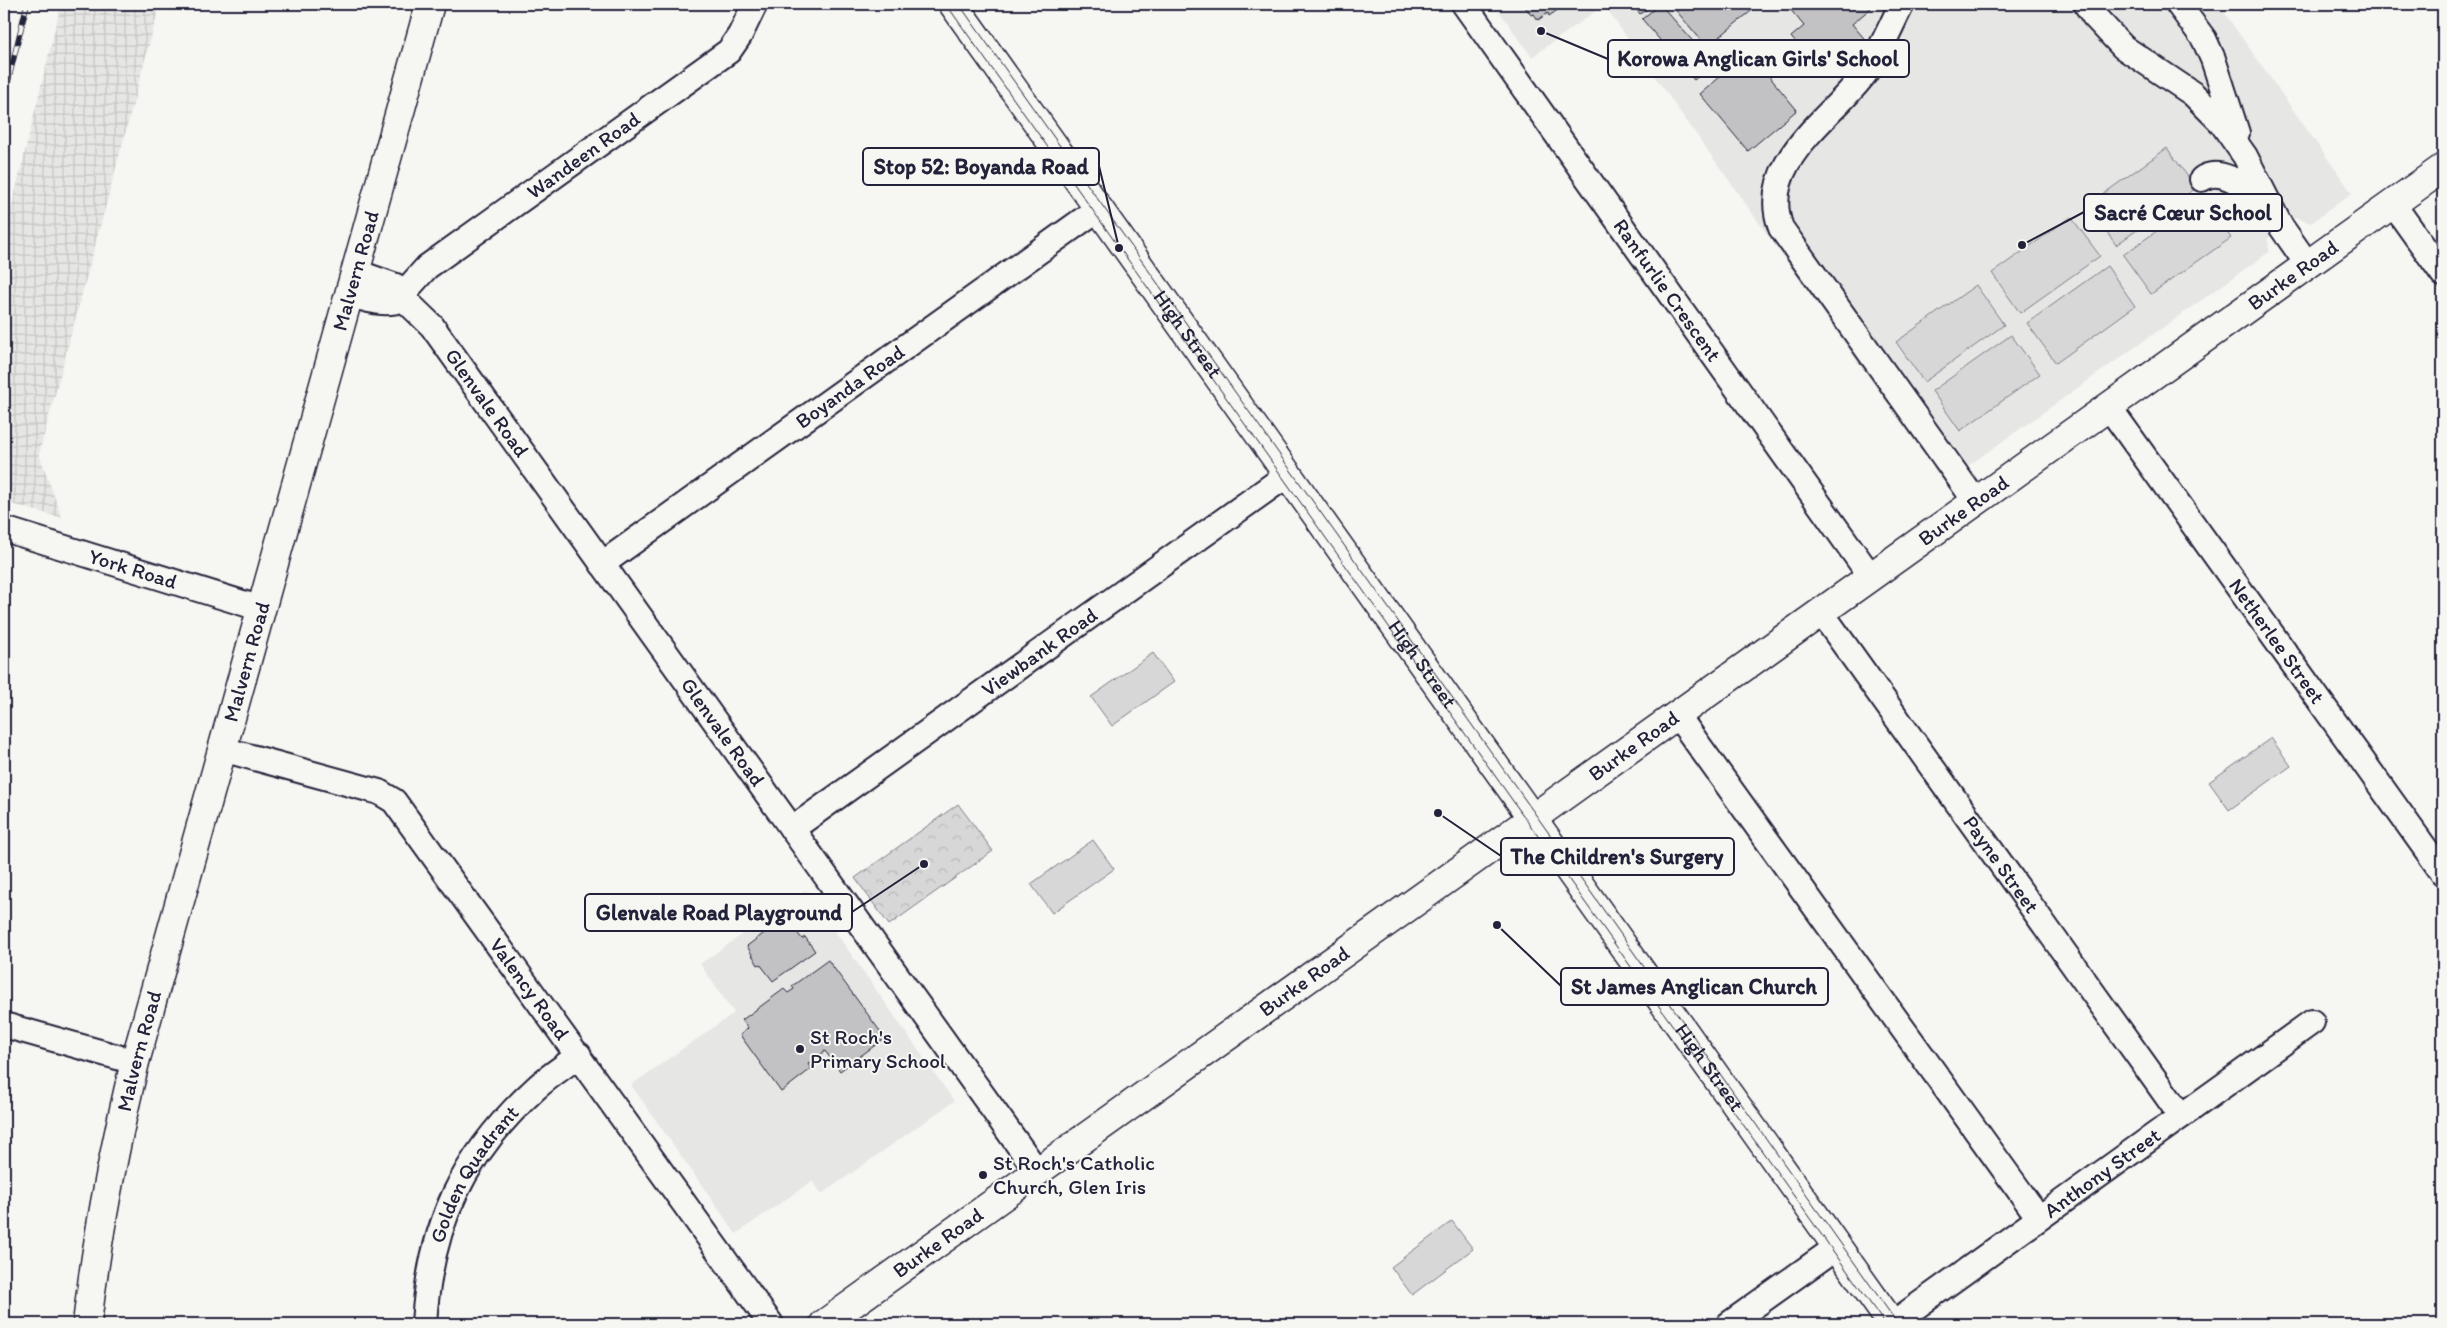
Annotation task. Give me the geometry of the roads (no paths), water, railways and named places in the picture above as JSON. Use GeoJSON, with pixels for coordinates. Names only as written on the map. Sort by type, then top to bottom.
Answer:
{"type":"FeatureCollection","features":[{"type":"Feature","properties":{"kind":"main road","name":"Malvern Road"},"geometry":{"type":"LineString","coordinates":[[87,1324],[94,1262],[114,1150],[135,1062],[430,4]]}},
{"type":"Feature","properties":{"kind":"main road","name":"High Street"},"geometry":{"type":"LineString","coordinates":[[952,4],[1892,1324]]}},
{"type":"Feature","properties":{"kind":"main road","name":"Burke Road"},"geometry":{"type":"LineString","coordinates":[[824,1324],[2443,168]]}},
{"type":"Feature","properties":{"kind":"street","name":"Wandeen Road"},"geometry":{"type":"LineString","coordinates":[[404,299],[410,286],[428,267],[729,51],[740,35],[755,4]]}},
{"type":"Feature","properties":{"kind":"street","name":"Ranfurlie Crescent"},"geometry":{"type":"LineString","coordinates":[[1464,4],[1871,577]]}},
{"type":"Feature","properties":{"kind":"street"},"geometry":{"type":"LineString","coordinates":[[1902,4],[1884,42],[1866,72],[1790,158],[1777,184],[1777,218],[1781,228],[1976,502]]}},
{"type":"Feature","properties":{"kind":"street"},"geometry":{"type":"LineString","coordinates":[[2086,4],[2094,16],[2123,47],[2178,84],[2208,108],[2245,156]]}},
{"type":"Feature","properties":{"kind":"street"},"geometry":{"type":"LineString","coordinates":[[2178,4],[2204,39],[2213,60],[2245,156],[2280,225],[2308,265]]}},
{"type":"Feature","properties":{"kind":"street"},"geometry":{"type":"LineString","coordinates":[[2202,179],[2214,174],[2227,177],[2269,203]]}},
{"type":"Feature","properties":{"kind":"street"},"geometry":{"type":"LineString","coordinates":[[2394,204],[2443,274]]}},
{"type":"Feature","properties":{"kind":"street","name":"Boyanda Road"},"geometry":{"type":"LineString","coordinates":[[602,564],[1098,209]]}},
{"type":"Feature","properties":{"kind":"street"},"geometry":{"type":"LineString","coordinates":[[353,284],[372,301],[392,304],[404,299]]}},
{"type":"Feature","properties":{"kind":"street","name":"Glenvale Road"},"geometry":{"type":"LineString","coordinates":[[404,299],[432,326],[1037,1172]]}},
{"type":"Feature","properties":{"kind":"street","name":"Netherlee Street"},"geometry":{"type":"LineString","coordinates":[[2109,407],[2443,873]]}},
{"type":"Feature","properties":{"kind":"street","name":"Viewbank Road"},"geometry":{"type":"LineString","coordinates":[[792,829],[1287,475]]}},
{"type":"Feature","properties":{"kind":"street","name":"York Road"},"geometry":{"type":"LineString","coordinates":[[4,529],[262,609]]}},
{"type":"Feature","properties":{"kind":"street","name":"Payne Street"},"geometry":{"type":"LineString","coordinates":[[1821,612],[2181,1116]]}},
{"type":"Feature","properties":{"kind":"street"},"geometry":{"type":"LineString","coordinates":[[1677,715],[2039,1218]]}},
{"type":"Feature","properties":{"kind":"street","name":"Valency Road"},"geometry":{"type":"LineString","coordinates":[[222,749],[379,792],[394,801],[579,1055],[771,1324]]}},
{"type":"Feature","properties":{"kind":"street","name":"Anthony Street"},"geometry":{"type":"LineString","coordinates":[[1892,1324],[2312,1022]]}},
{"type":"Feature","properties":{"kind":"street"},"geometry":{"type":"LineString","coordinates":[[4,1026],[135,1062]]}},
{"type":"Feature","properties":{"kind":"street","name":"Golden Quadrant"},"geometry":{"type":"LineString","coordinates":[[424,1324],[426,1288],[435,1245],[449,1205],[465,1174],[494,1130],[538,1086],[579,1055]]}},
{"type":"Feature","properties":{"kind":"street"},"geometry":{"type":"LineString","coordinates":[[1729,1324],[1837,1247]]}},
{"type":"Feature","properties":{"kind":"tram line"},"geometry":{"type":"LineString","coordinates":[[946,4],[1885,1324]]}},
{"type":"Feature","properties":{"kind":"tram line"},"geometry":{"type":"LineString","coordinates":[[959,4],[1898,1324]]}},
{"type":"Feature","properties":{"kind":"railway"},"geometry":{"type":"LineString","coordinates":[[4,19],[7,4]]}},
{"type":"Feature","properties":{"kind":"railway"},"geometry":{"type":"LineString","coordinates":[[4,98],[27,4]]}},
{"type":"Feature","properties":{"kind":"place","name":"Korowa Anglican Girls' School"},"geometry":{"type":"Point","coordinates":[1541,31]}},
{"type":"Feature","properties":{"kind":"place","name":"Sacré Cœur School"},"geometry":{"type":"Point","coordinates":[2022,245]}},
{"type":"Feature","properties":{"kind":"place","name":"Stop 52: Boyanda Road"},"geometry":{"type":"Point","coordinates":[1119,248]}},
{"type":"Feature","properties":{"kind":"place","name":"The Children's Surgery"},"geometry":{"type":"Point","coordinates":[1438,813]}},
{"type":"Feature","properties":{"kind":"place","name":"Glenvale Road Playground"},"geometry":{"type":"Point","coordinates":[924,864]}},
{"type":"Feature","properties":{"kind":"place","name":"St James Anglican Church"},"geometry":{"type":"Point","coordinates":[1497,925]}},
{"type":"Feature","properties":{"kind":"place","name":"St Roch's Primary School"},"geometry":{"type":"Point","coordinates":[800,1049]}},
{"type":"Feature","properties":{"kind":"place","name":"St Roch's Catholic Church, Glen Iris"},"geometry":{"type":"Point","coordinates":[983,1175]}}]}
